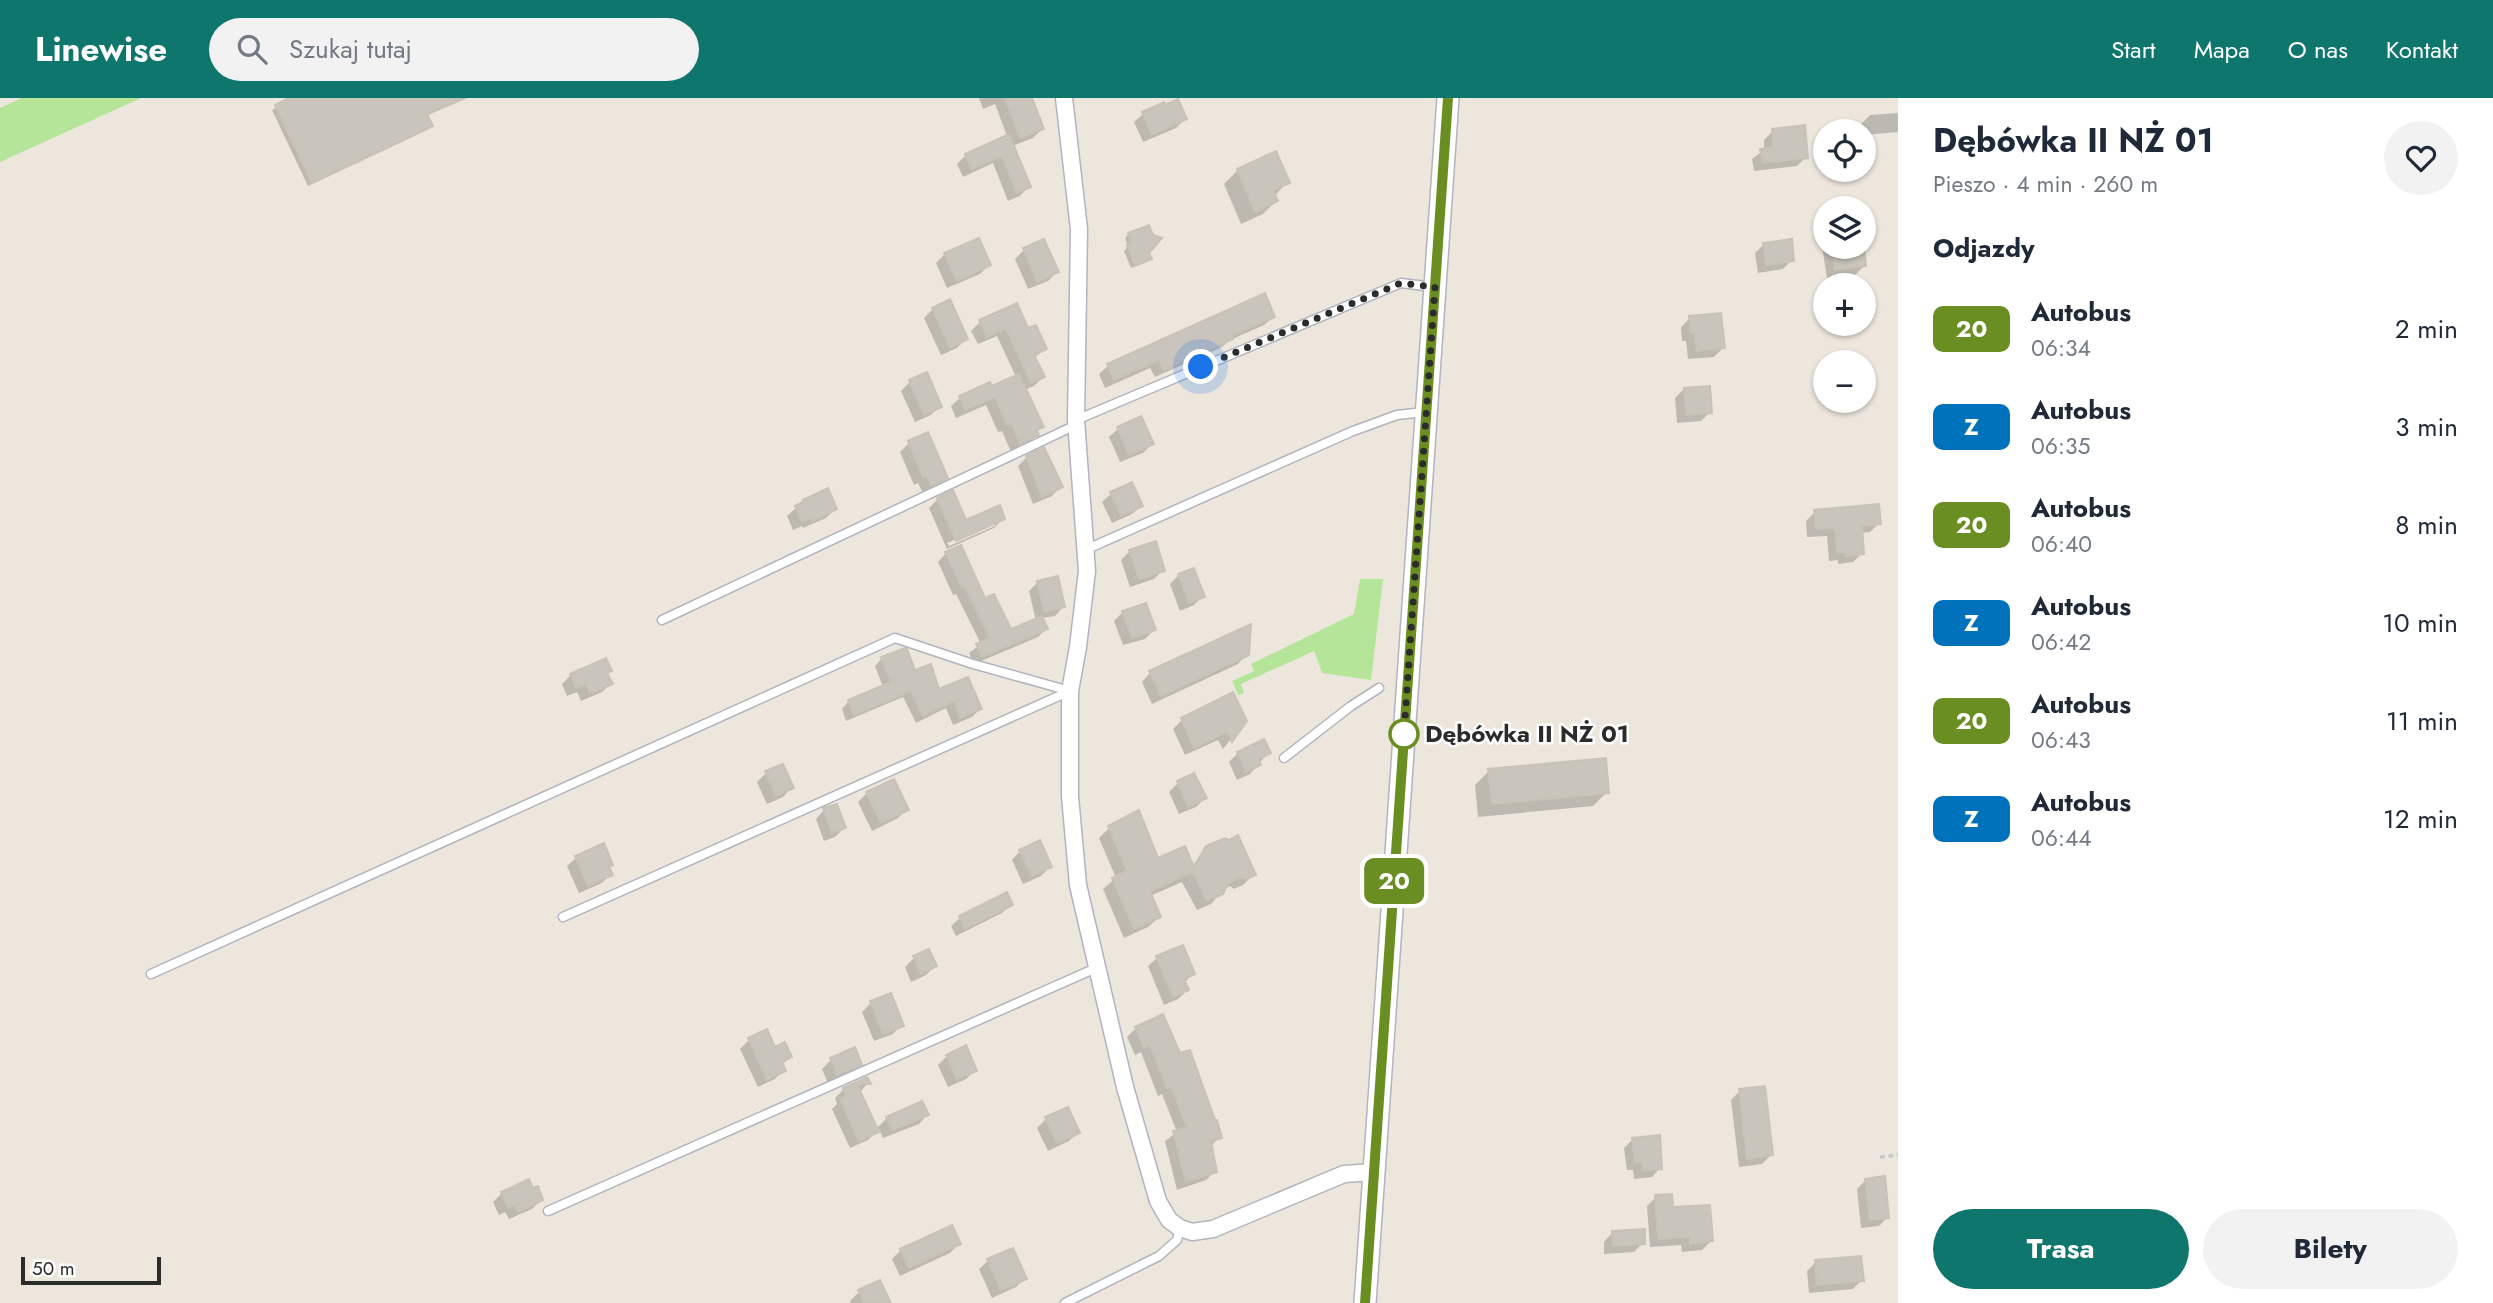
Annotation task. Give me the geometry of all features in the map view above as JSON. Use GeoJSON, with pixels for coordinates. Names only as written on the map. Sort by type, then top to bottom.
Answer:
{"type":"FeatureCollection","features":[{"type":"Feature","properties":{"kind":"street"},"geometry":{"type":"LineString","coordinates":[[1064,98],[1079,229],[1076,423],[1085,550],[1085,584],[1070,691],[1070,796],[1078,885],[1145,1163],[1158,1202],[1169,1220],[1192,1232],[1213,1229],[1344,1174],[1374,1172]]}},
{"type":"Feature","properties":{"kind":"street"},"geometry":{"type":"LineString","coordinates":[[1365,1303],[1448,98]]}},
{"type":"Feature","properties":{"kind":"lane"},"geometry":{"type":"LineString","coordinates":[[662,620],[1076,423],[1401,283],[1435,287]]}},
{"type":"Feature","properties":{"kind":"lane"},"geometry":{"type":"LineString","coordinates":[[1085,550],[1353,431],[1397,415],[1427,412]]}},
{"type":"Feature","properties":{"kind":"lane"},"geometry":{"type":"LineString","coordinates":[[151,974],[895,638],[973,664],[1070,691]]}},
{"type":"Feature","properties":{"kind":"lane"},"geometry":{"type":"LineString","coordinates":[[1284,758],[1351,706],[1379,688]]}},
{"type":"Feature","properties":{"kind":"lane"},"geometry":{"type":"LineString","coordinates":[[563,917],[1070,691]]}},
{"type":"Feature","properties":{"kind":"lane"},"geometry":{"type":"LineString","coordinates":[[548,1211],[1096,968]]}},
{"type":"Feature","properties":{"kind":"lane"},"geometry":{"type":"LineString","coordinates":[[1065,1303],[1159,1256],[1177,1240],[1180,1228]]}},
{"type":"Feature","properties":{"kind":"path"},"geometry":{"type":"LineString","coordinates":[[1880,1157],[1898,1155]]}},
{"type":"Feature","properties":{"kind":"green space"},"geometry":{"type":"Polygon","coordinates":[[[22,98],[141,98],[0,162],[0,108],[22,98]]]}},
{"type":"Feature","properties":{"kind":"green space"},"geometry":{"type":"Polygon","coordinates":[[[1360,579],[1383,579],[1371,680],[1322,673],[1314,651],[1241,684],[1244,693],[1238,695],[1232,681],[1254,671],[1251,664],[1354,614],[1360,579]]]}},
{"type":"Feature","properties":{"kind":"building"},"geometry":{"type":"Polygon","coordinates":[[[289,98],[465,98],[427,114],[433,126],[312,183],[275,105],[289,98]]]}},
{"type":"Feature","properties":{"kind":"building"},"geometry":{"type":"Polygon","coordinates":[[[1005,98],[1032,98],[1044,129],[1020,138],[1005,98]]]}},
{"type":"Feature","properties":{"kind":"building"},"geometry":{"type":"Polygon","coordinates":[[[1178,99],[1187,119],[1152,135],[1142,112],[1178,99]]]}},
{"type":"Feature","properties":{"kind":"building"},"geometry":{"type":"Polygon","coordinates":[[[1805,125],[1808,158],[1763,163],[1760,149],[1773,147],[1772,129],[1805,125]]]}},
{"type":"Feature","properties":{"kind":"building"},"geometry":{"type":"Polygon","coordinates":[[[1009,134],[1031,187],[1017,193],[1002,156],[972,169],[965,154],[1009,134]]]}},
{"type":"Feature","properties":{"kind":"building"},"geometry":{"type":"Polygon","coordinates":[[[1276,151],[1290,183],[1273,190],[1278,201],[1255,212],[1237,169],[1276,151]]]}},
{"type":"Feature","properties":{"kind":"building"},"geometry":{"type":"Polygon","coordinates":[[[1149,225],[1153,235],[1162,238],[1149,253],[1152,259],[1135,266],[1127,245],[1132,243],[1128,233],[1149,225]]]}},
{"type":"Feature","properties":{"kind":"building"},"geometry":{"type":"Polygon","coordinates":[[[979,238],[991,265],[957,281],[944,253],[979,238]]]}},
{"type":"Feature","properties":{"kind":"building"},"geometry":{"type":"Polygon","coordinates":[[[1044,239],[1059,272],[1037,282],[1023,248],[1044,239]]]}},
{"type":"Feature","properties":{"kind":"building"},"geometry":{"type":"Polygon","coordinates":[[[1792,239],[1794,261],[1766,265],[1763,243],[1792,239]]]}},
{"type":"Feature","properties":{"kind":"building"},"geometry":{"type":"Polygon","coordinates":[[[1834,259],[1865,259],[1866,266],[1835,270],[1834,259]]]}},
{"type":"Feature","properties":{"kind":"building"},"geometry":{"type":"Polygon","coordinates":[[[1265,293],[1275,317],[1232,335],[1233,339],[1164,370],[1159,360],[1114,380],[1107,364],[1265,293]]]}},
{"type":"Feature","properties":{"kind":"building"},"geometry":{"type":"Polygon","coordinates":[[[950,299],[968,339],[950,348],[932,308],[950,299]]]}},
{"type":"Feature","properties":{"kind":"building"},"geometry":{"type":"Polygon","coordinates":[[[1017,303],[1028,328],[1036,325],[1047,349],[1034,355],[1045,377],[1031,383],[1006,328],[987,337],[979,320],[1017,303]]]}},
{"type":"Feature","properties":{"kind":"building"},"geometry":{"type":"Polygon","coordinates":[[[1721,313],[1725,348],[1697,351],[1689,316],[1721,313]]]}},
{"type":"Feature","properties":{"kind":"building"},"geometry":{"type":"Polygon","coordinates":[[[927,372],[942,407],[924,415],[909,380],[927,372]]]}},
{"type":"Feature","properties":{"kind":"building"},"geometry":{"type":"Polygon","coordinates":[[[1019,374],[1044,427],[1037,430],[1039,435],[1020,444],[995,397],[965,410],[959,396],[990,382],[992,386],[1019,374]]]}},
{"type":"Feature","properties":{"kind":"building"},"geometry":{"type":"Polygon","coordinates":[[[1710,386],[1712,413],[1686,415],[1684,388],[1710,386]]]}},
{"type":"Feature","properties":{"kind":"building"},"geometry":{"type":"Polygon","coordinates":[[[1141,416],[1154,444],[1129,455],[1117,427],[1141,416]]]}},
{"type":"Feature","properties":{"kind":"building"},"geometry":{"type":"Polygon","coordinates":[[[928,432],[948,478],[932,486],[927,476],[923,477],[908,441],[928,432]]]}},
{"type":"Feature","properties":{"kind":"building"},"geometry":{"type":"Polygon","coordinates":[[[1044,447],[1063,487],[1042,497],[1026,456],[1044,447]]]}},
{"type":"Feature","properties":{"kind":"building"},"geometry":{"type":"Polygon","coordinates":[[[1132,482],[1143,506],[1121,516],[1110,492],[1132,482]]]}},
{"type":"Feature","properties":{"kind":"building"},"geometry":{"type":"Polygon","coordinates":[[[828,488],[837,509],[812,521],[811,518],[802,522],[795,506],[828,488]]]}},
{"type":"Feature","properties":{"kind":"building"},"geometry":{"type":"Polygon","coordinates":[[[953,490],[966,520],[1000,505],[1005,519],[956,541],[937,498],[953,490]]]}},
{"type":"Feature","properties":{"kind":"building"},"geometry":{"type":"Polygon","coordinates":[[[1879,504],[1881,524],[1862,526],[1864,554],[1847,556],[1846,552],[1837,553],[1835,528],[1816,529],[1814,510],[1879,504]]]}},
{"type":"Feature","properties":{"kind":"building"},"geometry":{"type":"Polygon","coordinates":[[[1156,541],[1165,571],[1139,579],[1129,550],[1156,541]]]}},
{"type":"Feature","properties":{"kind":"building"},"geometry":{"type":"Polygon","coordinates":[[[961,545],[985,598],[994,594],[1011,629],[1042,616],[1048,629],[982,657],[976,644],[990,638],[945,552],[961,545]]]}},
{"type":"Feature","properties":{"kind":"building"},"geometry":{"type":"Polygon","coordinates":[[[1194,568],[1205,597],[1189,603],[1178,574],[1194,568]]]}},
{"type":"Feature","properties":{"kind":"building"},"geometry":{"type":"Polygon","coordinates":[[[1058,576],[1065,607],[1044,612],[1037,581],[1058,576]]]}},
{"type":"Feature","properties":{"kind":"building"},"geometry":{"type":"Polygon","coordinates":[[[1146,603],[1156,630],[1132,638],[1122,611],[1146,603]]]}},
{"type":"Feature","properties":{"kind":"building"},"geometry":{"type":"Polygon","coordinates":[[[1251,624],[1249,655],[1161,696],[1149,671],[1251,624]]]}},
{"type":"Feature","properties":{"kind":"building"},"geometry":{"type":"Polygon","coordinates":[[[905,648],[915,670],[931,664],[939,689],[968,677],[982,709],[960,718],[954,701],[923,716],[911,691],[854,715],[848,700],[891,682],[881,657],[905,648]]]}},
{"type":"Feature","properties":{"kind":"building"},"geometry":{"type":"Polygon","coordinates":[[[606,658],[612,671],[607,673],[613,684],[590,693],[586,684],[576,688],[570,674],[606,658]]]}},
{"type":"Feature","properties":{"kind":"building"},"geometry":{"type":"Polygon","coordinates":[[[1233,692],[1247,721],[1232,742],[1227,732],[1194,748],[1181,718],[1233,692]]]}},
{"type":"Feature","properties":{"kind":"building"},"geometry":{"type":"Polygon","coordinates":[[[1264,739],[1271,753],[1258,759],[1261,765],[1246,772],[1237,752],[1264,739]]]}},
{"type":"Feature","properties":{"kind":"building"},"geometry":{"type":"Polygon","coordinates":[[[1606,758],[1609,793],[1492,804],[1488,769],[1606,758]]]}},
{"type":"Feature","properties":{"kind":"building"},"geometry":{"type":"Polygon","coordinates":[[[783,764],[794,788],[776,796],[765,771],[783,764]]]}},
{"type":"Feature","properties":{"kind":"building"},"geometry":{"type":"Polygon","coordinates":[[[1194,773],[1207,798],[1188,807],[1177,781],[1194,773]]]}},
{"type":"Feature","properties":{"kind":"building"},"geometry":{"type":"Polygon","coordinates":[[[894,779],[909,810],[881,823],[866,792],[894,779]]]}},
{"type":"Feature","properties":{"kind":"building"},"geometry":{"type":"Polygon","coordinates":[[[837,804],[846,828],[832,833],[823,808],[837,804]]]}},
{"type":"Feature","properties":{"kind":"building"},"geometry":{"type":"Polygon","coordinates":[[[1139,810],[1158,858],[1185,846],[1194,867],[1206,846],[1238,835],[1256,875],[1246,879],[1241,877],[1228,883],[1223,894],[1207,901],[1193,872],[1150,891],[1161,917],[1134,929],[1112,878],[1127,871],[1108,826],[1139,810]]]}},
{"type":"Feature","properties":{"kind":"building"},"geometry":{"type":"Polygon","coordinates":[[[1040,840],[1052,867],[1032,876],[1019,850],[1040,840]]]}},
{"type":"Feature","properties":{"kind":"building"},"geometry":{"type":"Polygon","coordinates":[[[604,843],[613,865],[609,867],[613,875],[588,886],[575,856],[604,843]]]}},
{"type":"Feature","properties":{"kind":"building"},"geometry":{"type":"Polygon","coordinates":[[[1007,892],[1013,905],[965,929],[959,916],[1007,892]]]}},
{"type":"Feature","properties":{"kind":"building"},"geometry":{"type":"Polygon","coordinates":[[[1183,945],[1195,974],[1184,979],[1189,990],[1173,997],[1156,956],[1183,945]]]}},
{"type":"Feature","properties":{"kind":"building"},"geometry":{"type":"Polygon","coordinates":[[[929,949],[937,966],[921,974],[913,956],[929,949]]]}},
{"type":"Feature","properties":{"kind":"building"},"geometry":{"type":"Polygon","coordinates":[[[891,993],[904,1026],[883,1034],[870,1001],[891,993]]]}},
{"type":"Feature","properties":{"kind":"building"},"geometry":{"type":"Polygon","coordinates":[[[1163,1014],[1180,1053],[1190,1050],[1222,1138],[1211,1141],[1217,1172],[1186,1182],[1173,1131],[1187,1127],[1171,1087],[1167,1088],[1150,1045],[1144,1048],[1135,1027],[1163,1014]]]}},
{"type":"Feature","properties":{"kind":"building"},"geometry":{"type":"Polygon","coordinates":[[[767,1029],[775,1047],[785,1042],[792,1057],[782,1062],[786,1071],[767,1080],[748,1038],[767,1029]]]}},
{"type":"Feature","properties":{"kind":"building"},"geometry":{"type":"Polygon","coordinates":[[[966,1045],[977,1071],[957,1079],[946,1055],[966,1045]]]}},
{"type":"Feature","properties":{"kind":"building"},"geometry":{"type":"Polygon","coordinates":[[[855,1047],[862,1065],[837,1075],[830,1058],[855,1047]]]}},
{"type":"Feature","properties":{"kind":"building"},"geometry":{"type":"Polygon","coordinates":[[[867,1077],[871,1084],[857,1084],[879,1132],[859,1141],[840,1099],[846,1096],[843,1088],[867,1077]]]}},
{"type":"Feature","properties":{"kind":"building"},"geometry":{"type":"Polygon","coordinates":[[[1765,1086],[1773,1155],[1747,1159],[1739,1089],[1765,1086]]]}},
{"type":"Feature","properties":{"kind":"building"},"geometry":{"type":"Polygon","coordinates":[[[922,1101],[929,1115],[892,1130],[886,1117],[922,1101]]]}},
{"type":"Feature","properties":{"kind":"building"},"geometry":{"type":"Polygon","coordinates":[[[1068,1107],[1080,1133],[1057,1143],[1045,1117],[1068,1107]]]}},
{"type":"Feature","properties":{"kind":"building"},"geometry":{"type":"Polygon","coordinates":[[[1660,1135],[1662,1169],[1643,1171],[1642,1162],[1635,1162],[1632,1138],[1660,1135]]]}},
{"type":"Feature","properties":{"kind":"building"},"geometry":{"type":"Polygon","coordinates":[[[1885,1176],[1889,1218],[1870,1220],[1865,1179],[1885,1176]]]}},
{"type":"Feature","properties":{"kind":"building"},"geometry":{"type":"Polygon","coordinates":[[[529,1179],[533,1188],[538,1186],[543,1200],[518,1212],[514,1205],[508,1208],[501,1192],[529,1179]]]}},
{"type":"Feature","properties":{"kind":"building"},"geometry":{"type":"Polygon","coordinates":[[[1672,1194],[1673,1207],[1710,1205],[1713,1241],[1690,1244],[1690,1237],[1658,1239],[1655,1195],[1672,1194]]]}},
{"type":"Feature","properties":{"kind":"building"},"geometry":{"type":"Polygon","coordinates":[[[952,1225],[961,1244],[909,1268],[900,1249],[952,1225]]]}},
{"type":"Feature","properties":{"kind":"building"},"geometry":{"type":"Polygon","coordinates":[[[1645,1229],[1645,1244],[1613,1246],[1612,1231],[1645,1229]]]}},
{"type":"Feature","properties":{"kind":"building"},"geometry":{"type":"Polygon","coordinates":[[[1013,1248],[1027,1279],[1001,1290],[987,1259],[1013,1248]]]}},
{"type":"Feature","properties":{"kind":"building"},"geometry":{"type":"Polygon","coordinates":[[[1861,1256],[1864,1281],[1817,1285],[1815,1260],[1861,1256]]]}},
{"type":"Feature","properties":{"kind":"building"},"geometry":{"type":"Polygon","coordinates":[[[880,1280],[891,1303],[864,1303],[858,1290],[880,1280]]]}},
{"type":"Feature","properties":{"kind":"bus line","name":"20"},"geometry":{"type":"LineString","coordinates":[[1365,1303],[1448,98]]}},
{"type":"Feature","properties":{"kind":"place","name":"Dębówka II NŻ 01"},"geometry":{"type":"Point","coordinates":[1404,734]}},
{"type":"Feature","properties":{"kind":"route"},"geometry":{"type":"LineString","coordinates":[[1201,367],[1401,283],[1435,287],[1403,747],[1404,734]]}}]}
